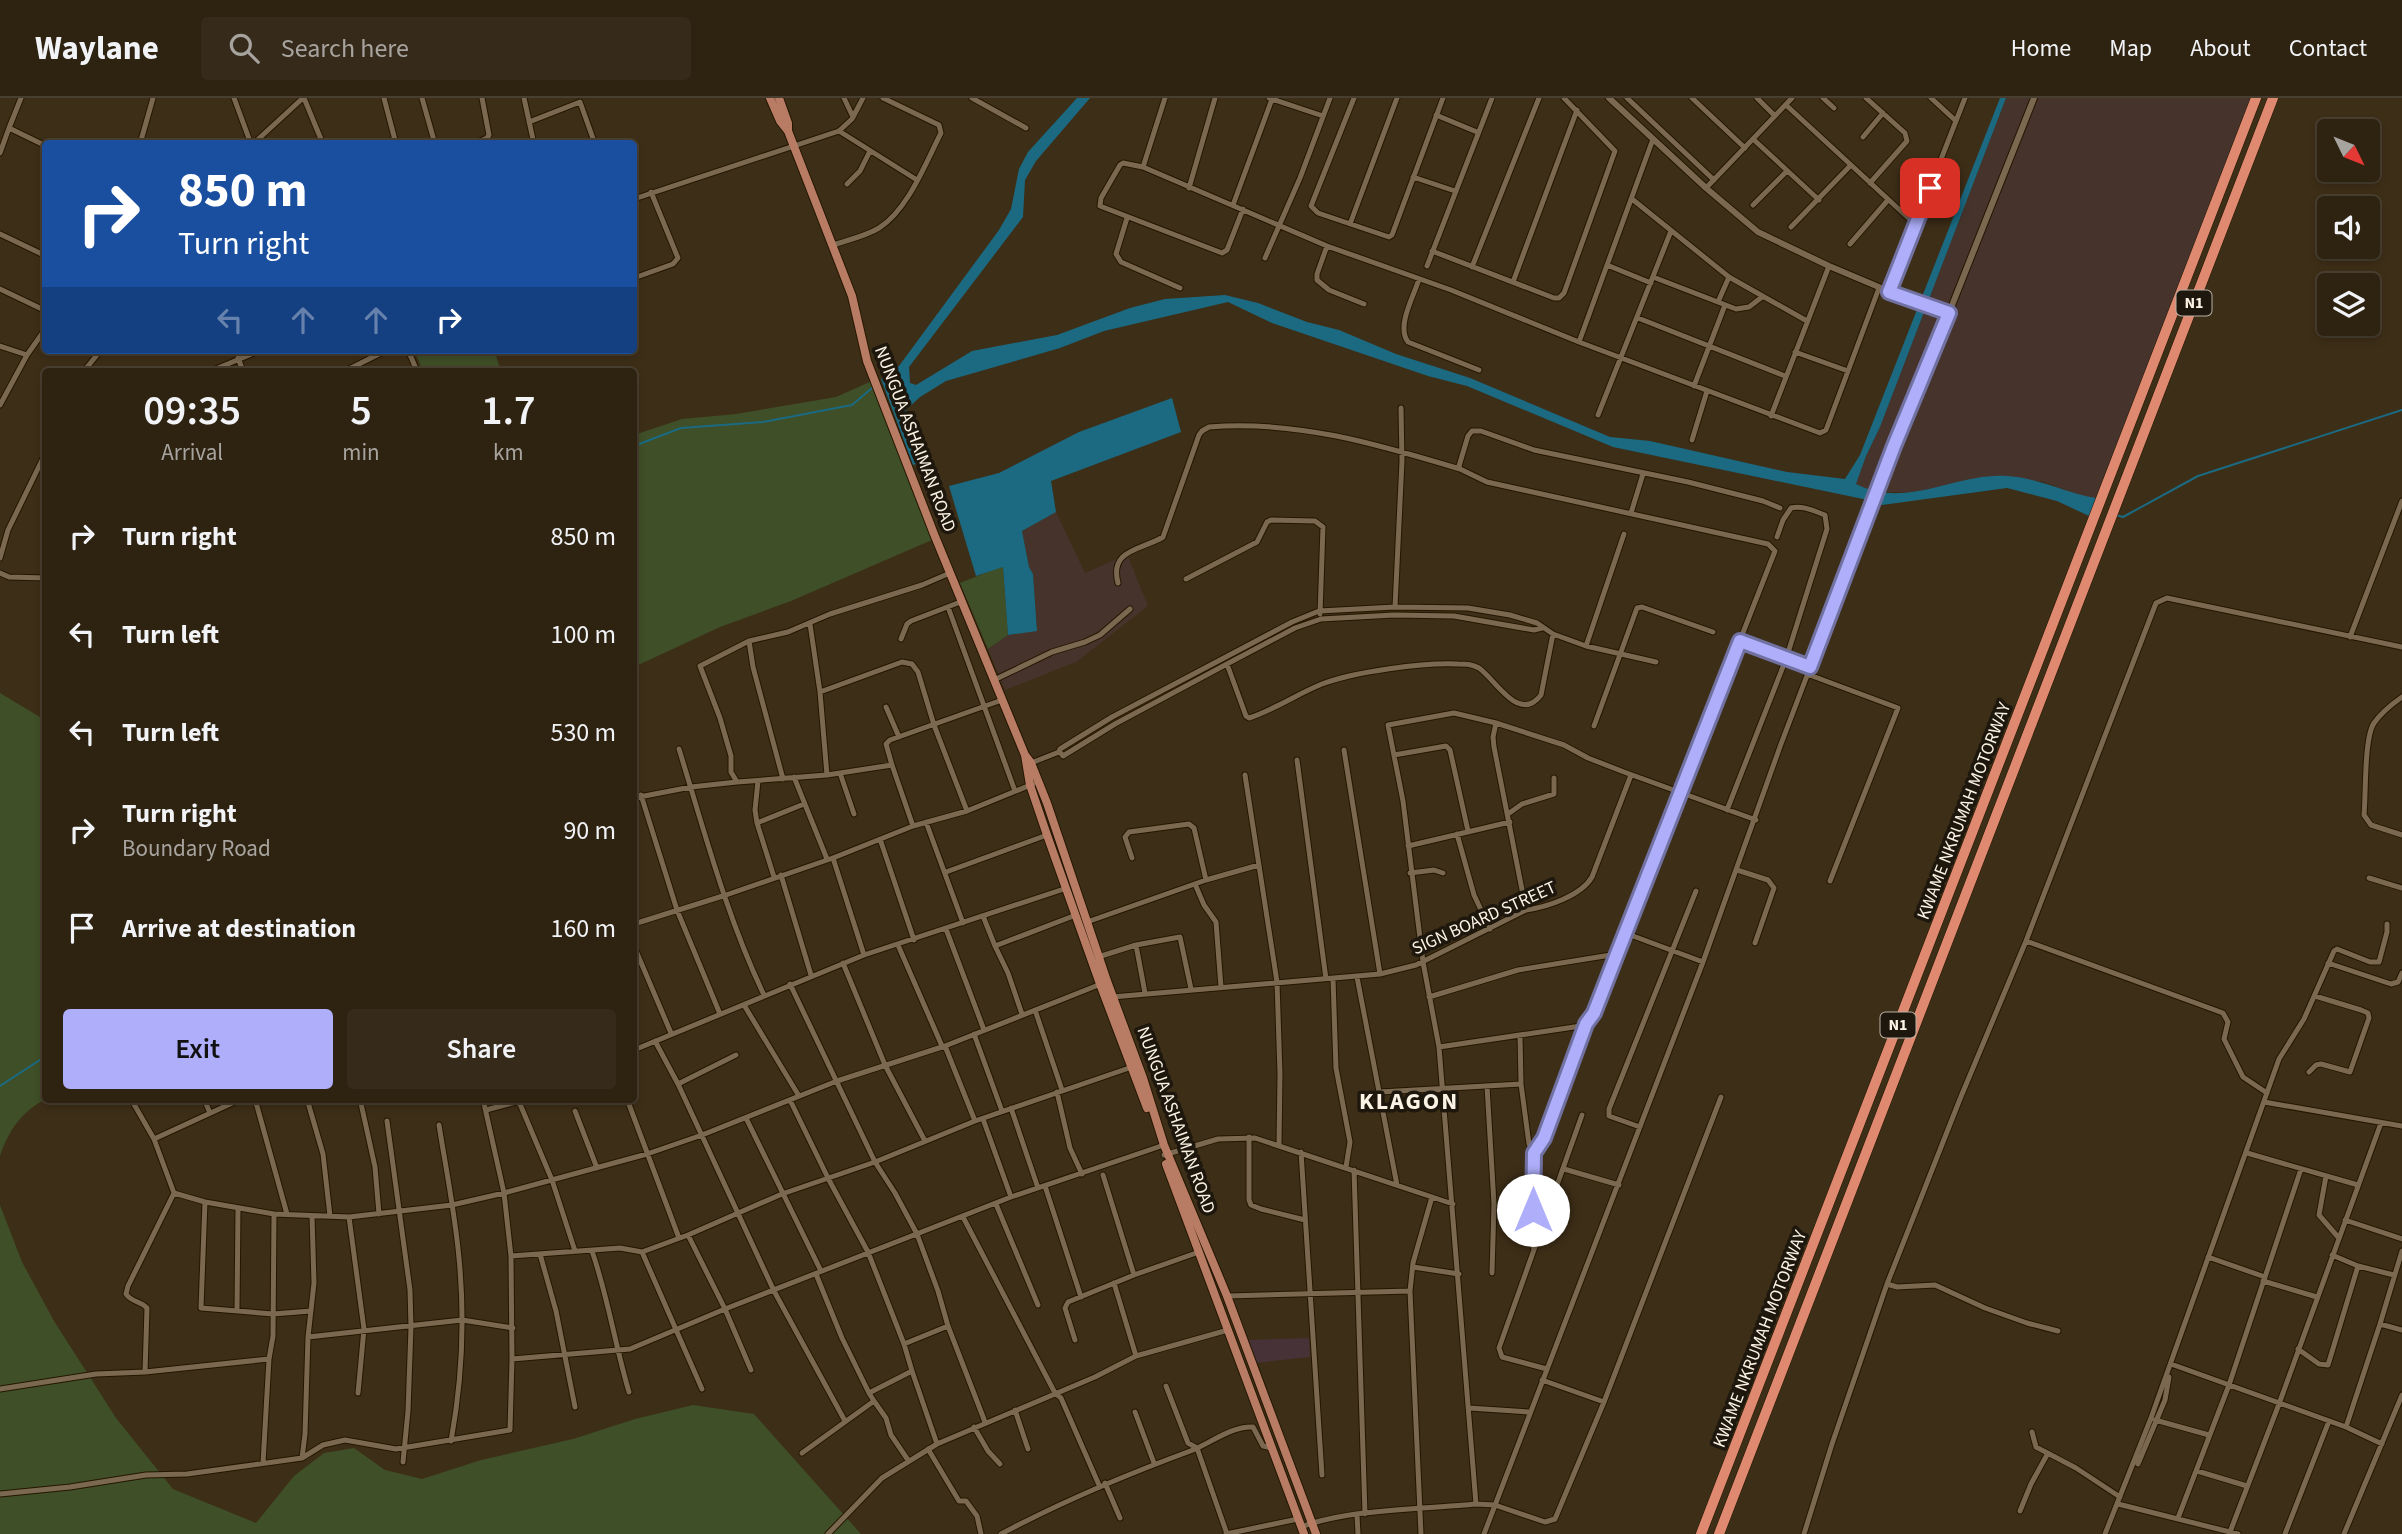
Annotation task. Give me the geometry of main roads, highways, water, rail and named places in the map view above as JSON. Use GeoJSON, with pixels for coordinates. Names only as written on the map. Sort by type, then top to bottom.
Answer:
{"type":"FeatureCollection","features":[{"type":"Feature","properties":{"kind":"highway","name":"KWAME NKRUMAH MOTORWAY"},"geometry":{"type":"LineString","coordinates":[[1701,1534],[2256,98]]}},
{"type":"Feature","properties":{"kind":"highway","name":"KWAME NKRUMAH MOTORWAY"},"geometry":{"type":"LineString","coordinates":[[1719,1534],[2273,98]]}},
{"type":"Feature","properties":{"kind":"main road","name":"NUNGUA ASHAIMAN ROAD"},"geometry":{"type":"LineString","coordinates":[[770,98],[795,147],[833,245],[852,296],[867,361],[1024,755],[1087,922],[1103,983]]}},
{"type":"Feature","properties":{"kind":"main road","name":"NUNGUA ASHAIMAN ROAD"},"geometry":{"type":"LineString","coordinates":[[779,98],[783,120]]}},
{"type":"Feature","properties":{"kind":"main road","name":"NUNGUA ASHAIMAN ROAD"},"geometry":{"type":"LineString","coordinates":[[1024,755],[1031,763],[1047,835],[1076,915],[1143,1078],[1164,1151],[1227,1296],[1316,1534]]}},
{"type":"Feature","properties":{"kind":"main road","name":"NUNGUA ASHAIMAN ROAD"},"geometry":{"type":"LineString","coordinates":[[1109,998],[1301,1527]]}},
{"type":"Feature","properties":{"kind":"water"},"geometry":{"type":"Polygon","coordinates":[[[1077,98],[1090,98],[1036,161],[1025,180],[1023,217],[909,367],[910,383],[916,385],[972,351],[1057,335],[1130,308],[1165,299],[1225,295],[1339,330],[1396,354],[1470,378],[1610,437],[1650,441],[1787,472],[1845,479],[1860,455],[2000,98],[2006,98],[1856,484],[1875,491],[1894,493],[1913,492],[1989,476],[2019,477],[2096,498],[2089,516],[2057,501],[2007,488],[1882,505],[1613,447],[1467,386],[1428,376],[1272,323],[1228,302],[1104,331],[1060,348],[946,381],[920,397],[906,410],[922,462],[913,465],[881,379],[899,366],[999,230],[1011,209],[1019,169],[1028,152],[1077,98]]]}},
{"type":"Feature","properties":{"kind":"water"},"geometry":{"type":"Polygon","coordinates":[[[1172,398],[1181,432],[1051,481],[1056,512],[1022,531],[1029,567],[1033,574],[1037,631],[1008,635],[1003,567],[976,576],[949,486],[999,473],[1079,432],[1172,398]]]}},
{"type":"Feature","properties":{"kind":"waterway"},"geometry":{"type":"LineString","coordinates":[[637,445],[681,428],[763,422],[852,405],[872,388]]}},
{"type":"Feature","properties":{"kind":"waterway"},"geometry":{"type":"LineString","coordinates":[[2116,515],[2123,517],[2198,476],[2402,410]]}},
{"type":"Feature","properties":{"kind":"waterway"},"geometry":{"type":"LineString","coordinates":[[0,1086],[42,1059]]}},
{"type":"Feature","properties":{"kind":"district","name":"KLAGON"},"geometry":{"type":"Point","coordinates":[1409,1101]}}]}
